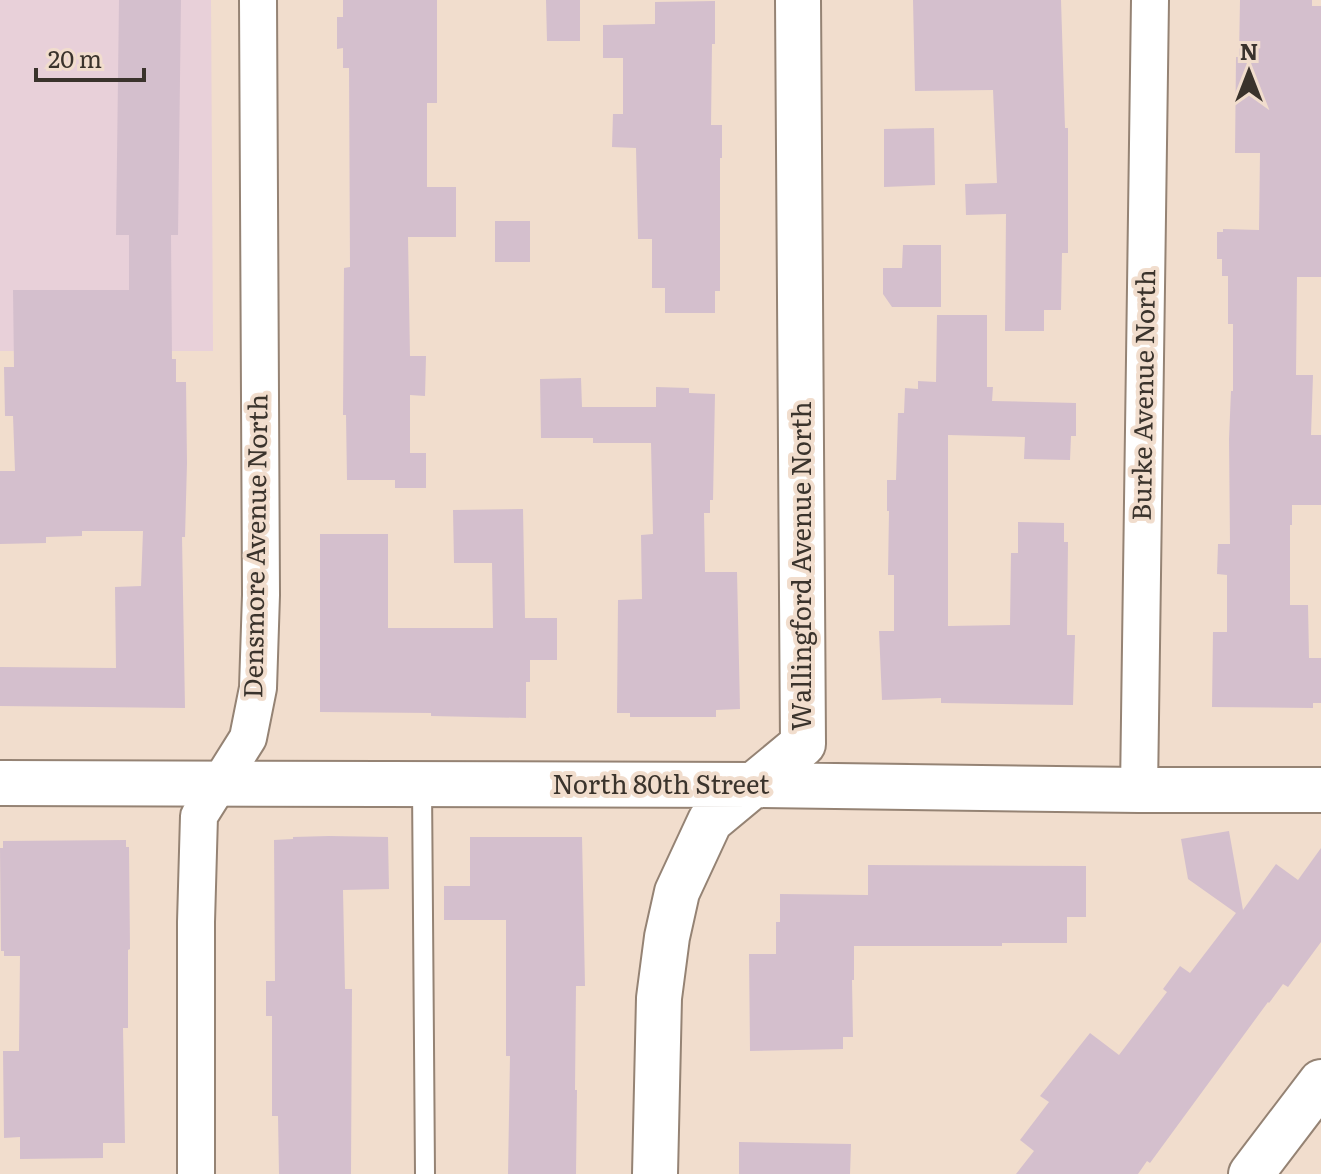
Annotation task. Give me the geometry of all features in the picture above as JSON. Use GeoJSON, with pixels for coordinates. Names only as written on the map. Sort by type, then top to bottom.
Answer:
{"type":"FeatureCollection","features":[{"type":"Feature","properties":{"kind":"street","name":"Densmore Avenue North"},"geometry":{"type":"LineString","coordinates":[[196,1174],[199,816],[248,738],[258,688],[261,595],[258,0]]}},
{"type":"Feature","properties":{"kind":"street","name":"Wallingford Avenue North"},"geometry":{"type":"LineString","coordinates":[[655,1174],[659,998],[677,892],[710,821],[803,744],[798,0]]}},
{"type":"Feature","properties":{"kind":"street","name":"Burke Avenue North"},"geometry":{"type":"LineString","coordinates":[[1139,790],[1150,0]]}},
{"type":"Feature","properties":{"kind":"street","name":"North 80th Street"},"geometry":{"type":"LineString","coordinates":[[0,783],[1321,790]]}},
{"type":"Feature","properties":{"kind":"street"},"geometry":{"type":"LineString","coordinates":[[1251,1174],[1321,1082]]}},
{"type":"Feature","properties":{"kind":"lane"},"geometry":{"type":"LineString","coordinates":[[422,786],[425,1174]]}},
{"type":"Feature","properties":{"kind":"shaded area"},"geometry":{"type":"Polygon","coordinates":[[[0,0],[211,0],[213,351],[0,351],[0,0]]]}},
{"type":"Feature","properties":{"kind":"building"},"geometry":{"type":"Polygon","coordinates":[[[119,0],[181,0],[178,235],[171,235],[172,359],[176,359],[176,382],[186,382],[187,463],[185,537],[182,537],[185,708],[0,706],[0,667],[116,668],[115,587],[141,586],[143,531],[82,531],[82,536],[46,537],[46,543],[0,544],[0,471],[15,471],[13,416],[5,416],[4,367],[14,367],[13,290],[129,290],[129,235],[116,235],[119,0]]]}},
{"type":"Feature","properties":{"kind":"building"},"geometry":{"type":"Polygon","coordinates":[[[343,0],[437,0],[437,103],[427,103],[427,187],[456,187],[456,237],[408,237],[410,356],[426,356],[425,396],[410,395],[410,453],[426,453],[426,488],[395,488],[395,480],[347,480],[346,415],[343,415],[344,268],[350,267],[349,68],[343,68],[343,48],[337,49],[337,17],[343,17],[343,0]]]}},
{"type":"Feature","properties":{"kind":"building"},"geometry":{"type":"Polygon","coordinates":[[[546,0],[580,0],[580,41],[547,41],[546,0]]]}},
{"type":"Feature","properties":{"kind":"building"},"geometry":{"type":"Polygon","coordinates":[[[913,0],[1061,0],[1065,128],[1068,128],[1068,253],[1062,253],[1061,310],[1044,310],[1044,331],[1005,331],[1006,214],[966,215],[965,184],[997,183],[993,90],[915,91],[913,0]]]}},
{"type":"Feature","properties":{"kind":"building"},"geometry":{"type":"Polygon","coordinates":[[[1240,0],[1312,0],[1312,6],[1321,6],[1321,277],[1297,277],[1296,375],[1313,375],[1311,435],[1321,435],[1321,505],[1292,505],[1290,525],[1290,605],[1308,605],[1309,658],[1321,658],[1321,703],[1313,703],[1313,708],[1212,707],[1213,632],[1227,632],[1227,575],[1217,574],[1218,544],[1230,544],[1229,439],[1233,391],[1233,324],[1228,324],[1228,276],[1222,276],[1222,259],[1217,259],[1217,232],[1223,232],[1223,229],[1259,230],[1260,153],[1235,153],[1240,0]]]}},
{"type":"Feature","properties":{"kind":"building"},"geometry":{"type":"Polygon","coordinates":[[[715,1],[711,125],[722,125],[720,291],[715,291],[715,313],[665,313],[665,288],[652,288],[652,239],[638,239],[636,148],[612,147],[613,114],[623,114],[623,58],[603,58],[603,25],[655,24],[655,2],[715,1]]]}},
{"type":"Feature","properties":{"kind":"building"},"geometry":{"type":"Polygon","coordinates":[[[934,128],[935,185],[884,187],[884,129],[934,128]]]}},
{"type":"Feature","properties":{"kind":"building"},"geometry":{"type":"Polygon","coordinates":[[[495,221],[530,221],[530,262],[495,262],[495,221]]]}},
{"type":"Feature","properties":{"kind":"building"},"geometry":{"type":"Polygon","coordinates":[[[903,245],[941,245],[941,307],[892,307],[883,294],[883,268],[902,268],[903,245]]]}},
{"type":"Feature","properties":{"kind":"building"},"geometry":{"type":"Polygon","coordinates":[[[937,315],[987,315],[987,387],[993,387],[992,401],[1076,403],[1076,436],[1071,436],[1070,460],[1024,459],[1025,437],[948,435],[948,626],[1010,625],[1011,553],[1018,553],[1018,522],[1064,523],[1064,542],[1068,542],[1067,635],[1075,635],[1073,705],[941,703],[941,698],[882,700],[879,631],[894,631],[894,575],[888,575],[887,480],[896,480],[898,413],[904,413],[905,388],[918,389],[918,381],[936,382],[937,315]]]}},
{"type":"Feature","properties":{"kind":"building"},"geometry":{"type":"Polygon","coordinates":[[[581,378],[582,407],[656,407],[656,387],[689,388],[689,393],[715,394],[713,500],[710,500],[710,513],[704,513],[705,572],[737,572],[740,709],[716,710],[716,717],[630,717],[630,713],[617,713],[618,600],[642,599],[641,535],[653,534],[651,443],[593,443],[593,438],[541,438],[540,379],[581,378]]]}},
{"type":"Feature","properties":{"kind":"building"},"geometry":{"type":"Polygon","coordinates":[[[523,509],[525,618],[557,618],[557,660],[530,660],[530,682],[526,682],[526,718],[320,712],[320,534],[388,534],[388,628],[493,628],[492,563],[454,563],[453,510],[523,509]]]}},
{"type":"Feature","properties":{"kind":"building"},"geometry":{"type":"Polygon","coordinates":[[[1229,831],[1243,910],[1276,864],[1298,880],[1321,848],[1321,942],[1288,987],[1283,984],[1268,1002],[1150,1163],[1147,1161],[1138,1174],[1016,1174],[1034,1151],[1020,1140],[1049,1102],[1040,1096],[1090,1033],[1119,1055],[1167,992],[1163,989],[1180,966],[1190,973],[1236,913],[1188,879],[1181,839],[1229,831]]]}},
{"type":"Feature","properties":{"kind":"building"},"geometry":{"type":"Polygon","coordinates":[[[329,836],[388,837],[389,889],[343,890],[345,989],[352,989],[351,1174],[279,1174],[278,1116],[272,1116],[272,1016],[266,1016],[266,981],[275,981],[274,840],[329,836]]]}},
{"type":"Feature","properties":{"kind":"building"},"geometry":{"type":"Polygon","coordinates":[[[470,837],[582,837],[585,986],[576,986],[576,1174],[508,1174],[510,1056],[506,1056],[506,920],[444,920],[444,886],[470,886],[470,837]]]}},
{"type":"Feature","properties":{"kind":"building"},"geometry":{"type":"Polygon","coordinates":[[[126,840],[126,847],[129,847],[130,949],[128,1028],[123,1028],[125,1143],[103,1143],[103,1158],[20,1159],[20,1137],[4,1138],[3,1051],[19,1051],[20,956],[4,956],[4,951],[1,951],[0,848],[3,848],[3,841],[126,840]]]}},
{"type":"Feature","properties":{"kind":"building"},"geometry":{"type":"Polygon","coordinates":[[[868,865],[1086,866],[1086,917],[1067,917],[1067,943],[854,946],[853,1037],[843,1037],[843,1049],[750,1051],[749,954],[776,954],[780,894],[868,895],[868,865]]]}},
{"type":"Feature","properties":{"kind":"building"},"geometry":{"type":"Polygon","coordinates":[[[739,1142],[851,1144],[850,1174],[739,1174],[739,1142]]]}}]}
